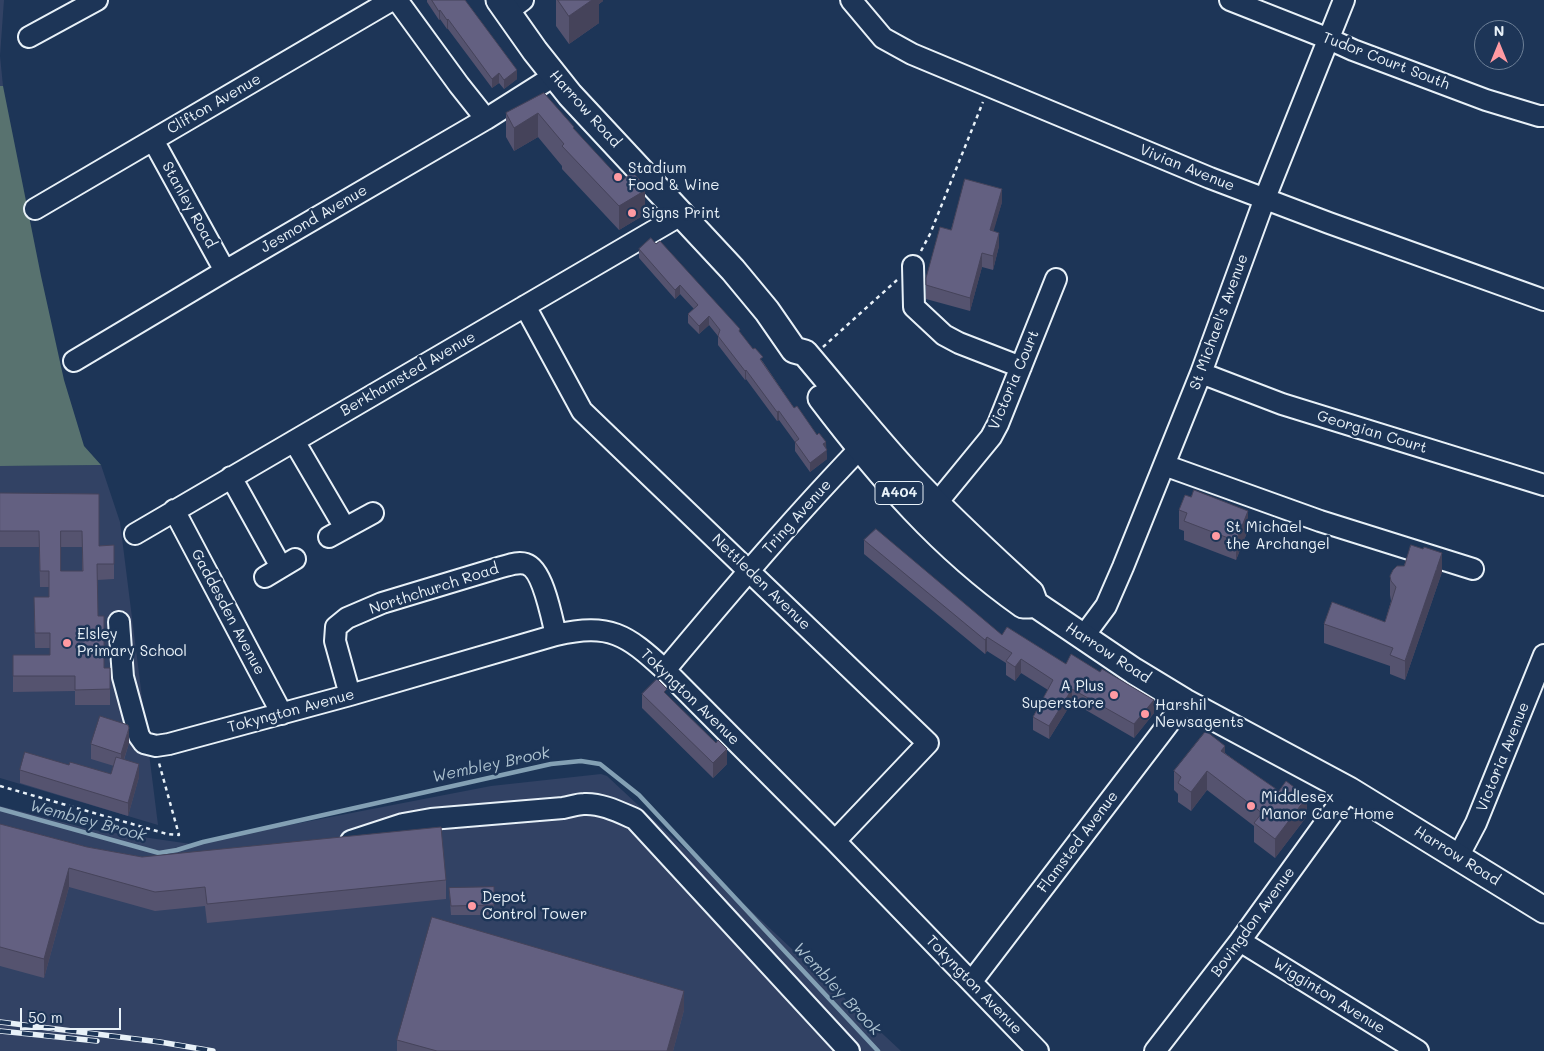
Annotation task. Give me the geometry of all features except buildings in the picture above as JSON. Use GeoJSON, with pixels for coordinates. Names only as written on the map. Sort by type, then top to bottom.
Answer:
{"type":"FeatureCollection","features":[{"type":"Feature","properties":{"kind":"main road","name":"Harrow Road"},"geometry":{"type":"LineString","coordinates":[[509,4],[554,76],[739,276],[802,355],[792,358],[989,581],[1023,605],[1035,604],[1185,702],[1349,790],[1544,910]]}},
{"type":"Feature","properties":{"kind":"street"},"geometry":{"type":"LineString","coordinates":[[29,37],[97,0]]}},
{"type":"Feature","properties":{"kind":"street","name":"Clifton Avenue"},"geometry":{"type":"LineString","coordinates":[[35,209],[392,0]]}},
{"type":"Feature","properties":{"kind":"street"},"geometry":{"type":"LineString","coordinates":[[397,0],[486,119]]}},
{"type":"Feature","properties":{"kind":"street","name":"Vivian Avenue"},"geometry":{"type":"LineString","coordinates":[[851,0],[883,38],[912,54],[1210,178],[1544,300]]}},
{"type":"Feature","properties":{"kind":"street","name":"Tudor Court South"},"geometry":{"type":"LineString","coordinates":[[1230,0],[1352,50],[1486,100],[1544,116]]}},
{"type":"Feature","properties":{"kind":"street","name":"St Michael's Avenue"},"geometry":{"type":"LineString","coordinates":[[1083,637],[1106,606],[1201,373],[1265,198],[1344,0]]}},
{"type":"Feature","properties":{"kind":"street","name":"Jesmond Avenue"},"geometry":{"type":"LineString","coordinates":[[74,361],[486,119],[554,76]]}},
{"type":"Feature","properties":{"kind":"street","name":"Stanley Road"},"geometry":{"type":"LineString","coordinates":[[153,140],[225,271]]}},
{"type":"Feature","properties":{"kind":"street","name":"Berkhamsted Avenue"},"geometry":{"type":"LineString","coordinates":[[135,534],[681,214]]}},
{"type":"Feature","properties":{"kind":"street"},"geometry":{"type":"LineString","coordinates":[[913,266],[914,307],[944,335],[959,343],[1021,367]]}},
{"type":"Feature","properties":{"kind":"street","name":"Victoria Court"},"geometry":{"type":"LineString","coordinates":[[930,512],[991,437],[1056,280]]}},
{"type":"Feature","properties":{"kind":"street","name":"Nettleden Avenue"},"geometry":{"type":"LineString","coordinates":[[525,306],[582,411],[928,743],[835,841]]}},
{"type":"Feature","properties":{"kind":"street","name":"Georgian Court"},"geometry":{"type":"LineString","coordinates":[[1201,373],[1282,404],[1544,485]]}},
{"type":"Feature","properties":{"kind":"street"},"geometry":{"type":"LineString","coordinates":[[294,441],[337,533],[373,513]]}},
{"type":"Feature","properties":{"kind":"street","name":"Tring Avenue"},"geometry":{"type":"LineString","coordinates":[[665,670],[749,570],[866,442]]}},
{"type":"Feature","properties":{"kind":"street"},"geometry":{"type":"LineString","coordinates":[[1164,464],[1320,521],[1473,569]]}},
{"type":"Feature","properties":{"kind":"street"},"geometry":{"type":"LineString","coordinates":[[232,476],[280,568]]}},
{"type":"Feature","properties":{"kind":"street","name":"Gaddesden Avenue"},"geometry":{"type":"LineString","coordinates":[[174,510],[282,714]]}},
{"type":"Feature","properties":{"kind":"street","name":"Northchurch Road"},"geometry":{"type":"LineString","coordinates":[[350,695],[335,640],[336,627],[347,618],[382,603],[498,568],[518,563],[527,564],[536,572],[542,584],[556,635]]}},
{"type":"Feature","properties":{"kind":"street"},"geometry":{"type":"LineString","coordinates":[[119,622],[123,677],[138,736],[150,745]]}},
{"type":"Feature","properties":{"kind":"street","name":"Tokyngton Avenue"},"geometry":{"type":"LineString","coordinates":[[150,745],[169,744],[282,714],[556,635],[578,630],[610,631],[641,648],[665,670],[835,841],[1038,1051]]}},
{"type":"Feature","properties":{"kind":"street","name":"Victoria Avenue"},"geometry":{"type":"LineString","coordinates":[[1458,857],[1476,823],[1544,655]]}},
{"type":"Feature","properties":{"kind":"street","name":"Flamsted Avenue"},"geometry":{"type":"LineString","coordinates":[[972,982],[1185,702]]}},
{"type":"Feature","properties":{"kind":"street","name":"Bovingdon Avenue"},"geometry":{"type":"LineString","coordinates":[[1155,1051],[1240,941],[1349,790]]}},
{"type":"Feature","properties":{"kind":"street"},"geometry":{"type":"LineString","coordinates":[[330,845],[339,844],[403,824],[431,819],[564,808],[584,804],[607,807],[635,819],[849,1051]]}},
{"type":"Feature","properties":{"kind":"street","name":"Wigginton Avenue"},"geometry":{"type":"LineString","coordinates":[[1240,941],[1418,1051]]}},
{"type":"Feature","properties":{"kind":"path"},"geometry":{"type":"LineString","coordinates":[[802,355],[913,266],[930,234],[989,86]]}},
{"type":"Feature","properties":{"kind":"path"},"geometry":{"type":"LineString","coordinates":[[0,786],[167,834],[179,835],[150,745]]}},
{"type":"Feature","properties":{"kind":"shaded area"},"geometry":{"type":"Polygon","coordinates":[[[0,0],[4,0],[0,56],[0,0]]]}},
{"type":"Feature","properties":{"kind":"shaded area"},"geometry":{"type":"Polygon","coordinates":[[[0,56],[3,86],[0,86],[0,56]]]}},
{"type":"Feature","properties":{"kind":"shaded area","name":"Elsley Primary School"},"geometry":{"type":"Polygon","coordinates":[[[101,465],[120,522],[158,825],[0,778],[0,466],[101,465]]]}},
{"type":"Feature","properties":{"kind":"shaded area"},"geometry":{"type":"Polygon","coordinates":[[[601,774],[607,776],[901,1051],[0,1051],[0,806],[94,830],[191,844],[491,786],[601,774]]]}},
{"type":"Feature","properties":{"kind":"green space"},"geometry":{"type":"Polygon","coordinates":[[[0,86],[3,86],[64,380],[84,446],[101,465],[0,466],[0,86]]]}},
{"type":"Feature","properties":{"kind":"waterway","name":"Wembley Brook"},"geometry":{"type":"LineString","coordinates":[[0,809],[159,853],[551,764],[581,761],[600,764],[639,795],[878,1051]]}},
{"type":"Feature","properties":{"kind":"railway"},"geometry":{"type":"LineString","coordinates":[[0,1022],[160,1042],[213,1051]]}},
{"type":"Feature","properties":{"kind":"railway"},"geometry":{"type":"LineString","coordinates":[[0,1031],[97,1041]]}},
{"type":"Feature","properties":{"kind":"place","name":"Stadium Food & Wine"},"geometry":{"type":"Point","coordinates":[618,177]}},
{"type":"Feature","properties":{"kind":"place","name":"Signs Print"},"geometry":{"type":"Point","coordinates":[632,213]}},
{"type":"Feature","properties":{"kind":"place","name":"St Michael the Archangel"},"geometry":{"type":"Point","coordinates":[1216,536]}},
{"type":"Feature","properties":{"kind":"place","name":"Elsley Primary School"},"geometry":{"type":"Point","coordinates":[67,643]}},
{"type":"Feature","properties":{"kind":"place","name":"A Plus Superstore"},"geometry":{"type":"Point","coordinates":[1114,695]}},
{"type":"Feature","properties":{"kind":"place","name":"Harshil Newsagents"},"geometry":{"type":"Point","coordinates":[1145,714]}},
{"type":"Feature","properties":{"kind":"place","name":"Middlesex Manor Care Home"},"geometry":{"type":"Point","coordinates":[1251,806]}},
{"type":"Feature","properties":{"kind":"place","name":"Depot Control Tower"},"geometry":{"type":"Point","coordinates":[472,906]}}]}
